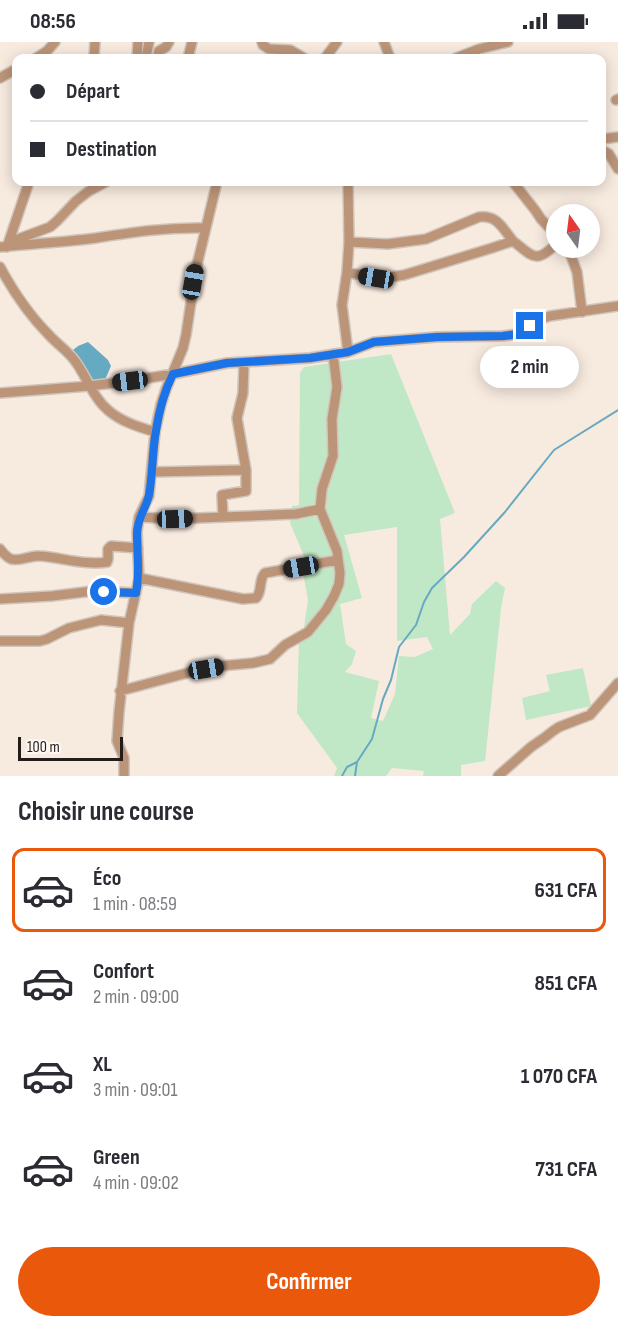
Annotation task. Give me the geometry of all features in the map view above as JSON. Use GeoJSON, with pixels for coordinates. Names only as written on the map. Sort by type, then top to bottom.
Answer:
{"type":"FeatureCollection","features":[{"type":"Feature","properties":{"kind":"street"},"geometry":{"type":"LineString","coordinates":[[42,54],[55,42]]}},
{"type":"Feature","properties":{"kind":"street"},"geometry":{"type":"LineString","coordinates":[[158,54],[169,42]]}},
{"type":"Feature","properties":{"kind":"street"},"geometry":{"type":"LineString","coordinates":[[262,42],[266,48],[290,50],[297,54]]}},
{"type":"Feature","properties":{"kind":"street"},"geometry":{"type":"LineString","coordinates":[[466,54],[508,42]]}},
{"type":"Feature","properties":{"kind":"street"},"geometry":{"type":"LineString","coordinates":[[606,152],[618,169]]}},
{"type":"Feature","properties":{"kind":"street"},"geometry":{"type":"LineString","coordinates":[[7,246],[27,186]]}},
{"type":"Feature","properties":{"kind":"street"},"geometry":{"type":"LineString","coordinates":[[7,246],[18,239],[50,227],[76,201],[98,186]]}},
{"type":"Feature","properties":{"kind":"street"},"geometry":{"type":"LineString","coordinates":[[124,776],[124,758],[117,741],[120,691],[129,623],[139,578],[137,532],[139,517],[149,496],[155,432],[166,389],[183,348],[196,269],[216,186]]}},
{"type":"Feature","properties":{"kind":"street"},"geometry":{"type":"LineString","coordinates":[[348,186],[349,242],[342,305],[348,352]]}},
{"type":"Feature","properties":{"kind":"street"},"geometry":{"type":"LineString","coordinates":[[516,186],[546,225]]}},
{"type":"Feature","properties":{"kind":"street"},"geometry":{"type":"LineString","coordinates":[[349,242],[388,243],[426,239],[479,217],[487,216],[493,217],[513,241],[526,252],[538,257],[546,254]]}},
{"type":"Feature","properties":{"kind":"street"},"geometry":{"type":"LineString","coordinates":[[7,246],[88,239],[143,230],[206,228]]}},
{"type":"Feature","properties":{"kind":"street"},"geometry":{"type":"LineString","coordinates":[[347,272],[376,278],[389,278],[513,241]]}},
{"type":"Feature","properties":{"kind":"street"},"geometry":{"type":"LineString","coordinates":[[572,258],[577,272],[582,312]]}},
{"type":"Feature","properties":{"kind":"street"},"geometry":{"type":"LineString","coordinates":[[0,267],[23,306],[71,357],[89,386],[108,410],[121,420],[155,432]]}},
{"type":"Feature","properties":{"kind":"street"},"geometry":{"type":"LineString","coordinates":[[0,393],[89,386],[173,374],[227,363],[310,358],[348,352],[374,342],[519,334],[540,319],[550,316],[618,306]]}},
{"type":"Feature","properties":{"kind":"street"},"geometry":{"type":"LineString","coordinates":[[120,691],[191,672],[270,659],[285,645],[308,632],[326,610],[339,584],[340,573],[336,551],[320,509],[322,489],[333,456],[332,419],[337,387],[333,354]]}},
{"type":"Feature","properties":{"kind":"street"},"geometry":{"type":"LineString","coordinates":[[223,517],[222,495],[245,492],[246,489],[246,470],[237,418],[243,393],[244,362]]}},
{"type":"Feature","properties":{"kind":"street"},"geometry":{"type":"LineString","coordinates":[[152,472],[246,470]]}},
{"type":"Feature","properties":{"kind":"street"},"geometry":{"type":"LineString","coordinates":[[139,517],[175,519],[296,514],[320,509]]}},
{"type":"Feature","properties":{"kind":"street"},"geometry":{"type":"LineString","coordinates":[[0,549],[11,559],[17,560],[38,555],[101,563],[107,562],[110,547],[138,548]]}},
{"type":"Feature","properties":{"kind":"street"},"geometry":{"type":"LineString","coordinates":[[139,578],[243,599],[256,598],[259,595],[261,578],[265,573],[338,561]]}},
{"type":"Feature","properties":{"kind":"street"},"geometry":{"type":"LineString","coordinates":[[0,599],[93,591],[136,593]]}},
{"type":"Feature","properties":{"kind":"street"},"geometry":{"type":"LineString","coordinates":[[0,640],[40,641],[69,628],[93,621],[129,623]]}},
{"type":"Feature","properties":{"kind":"street"},"geometry":{"type":"LineString","coordinates":[[498,776],[531,747],[559,727],[590,715],[618,683]]}},
{"type":"Feature","properties":{"kind":"green space"},"geometry":{"type":"Polygon","coordinates":[[[391,354],[455,513],[440,519],[450,635],[470,614],[472,604],[496,581],[505,588],[485,761],[461,765],[461,776],[423,776],[424,771],[392,768],[386,776],[334,776],[337,768],[297,713],[299,637],[303,634],[308,600],[302,568],[307,563],[290,523],[292,506],[299,505],[300,373],[304,367],[391,354]],[[397,527],[344,535],[362,598],[340,604],[346,644],[356,651],[352,664],[345,672],[379,681],[371,718],[383,721],[395,694],[399,656],[415,657],[433,649],[427,637],[397,641],[397,527]]]}},
{"type":"Feature","properties":{"kind":"green space"},"geometry":{"type":"Polygon","coordinates":[[[583,668],[591,706],[526,720],[522,698],[550,691],[546,675],[583,668]]]}},
{"type":"Feature","properties":{"kind":"water"},"geometry":{"type":"Polygon","coordinates":[[[88,342],[108,360],[111,366],[105,380],[93,382],[74,354],[73,350],[88,342]]]}},
{"type":"Feature","properties":{"kind":"waterway"},"geometry":{"type":"LineString","coordinates":[[355,776],[357,762],[372,739],[399,647],[416,625],[432,588],[505,512],[554,450],[618,410]]}},
{"type":"Feature","properties":{"kind":"waterway"},"geometry":{"type":"LineString","coordinates":[[342,776],[347,767],[357,762]]}},
{"type":"Feature","properties":{"kind":"route"},"geometry":{"type":"LineString","coordinates":[[104,592],[136,593],[139,578],[137,532],[139,517],[149,496],[155,432],[161,404],[173,374],[227,363],[310,358],[348,352],[374,342],[519,334],[530,326]]}}]}
